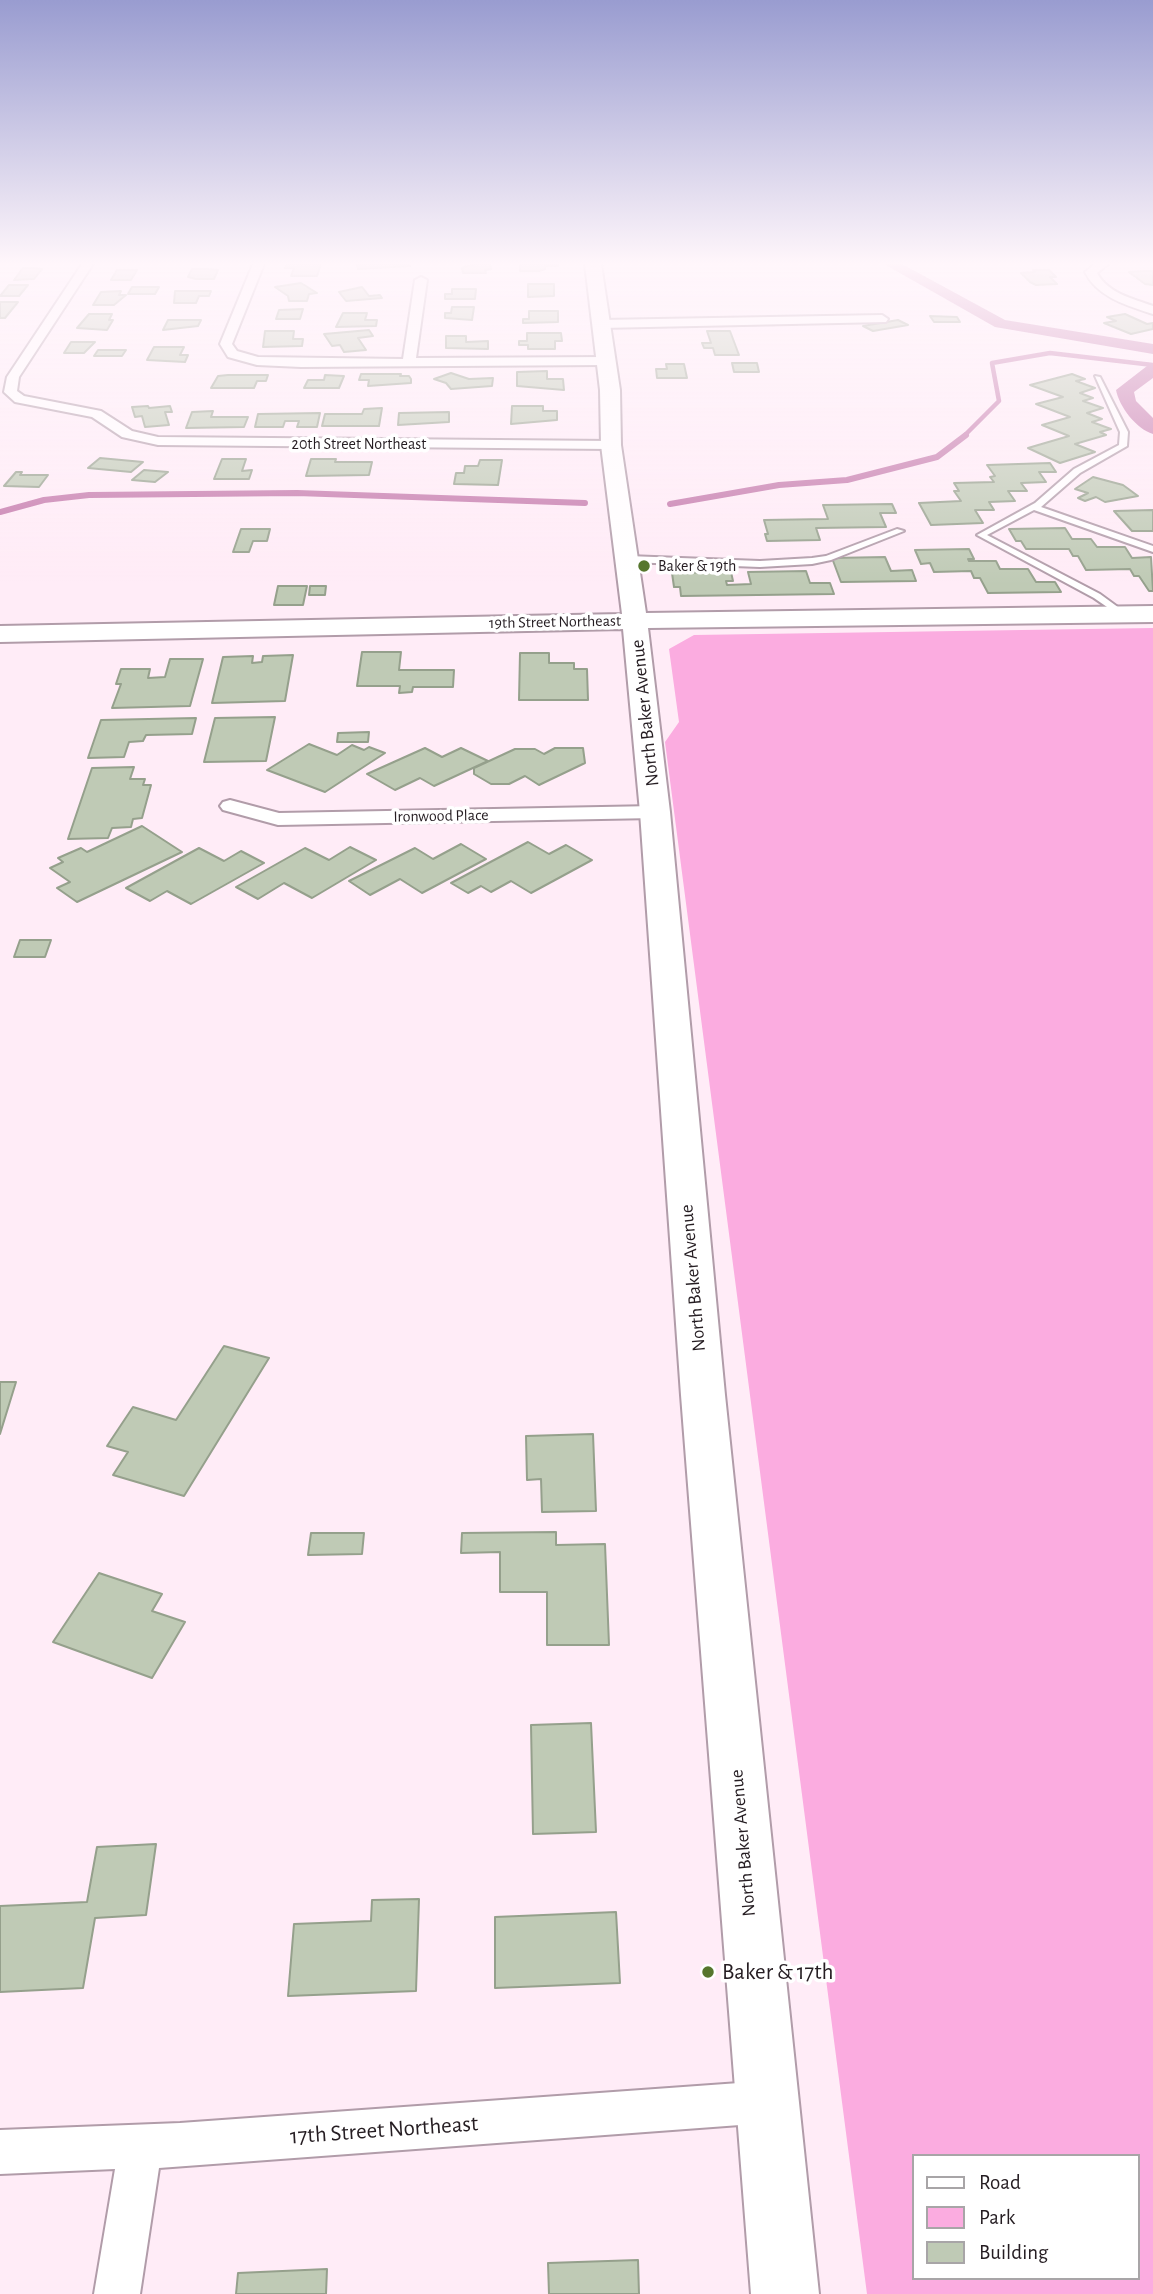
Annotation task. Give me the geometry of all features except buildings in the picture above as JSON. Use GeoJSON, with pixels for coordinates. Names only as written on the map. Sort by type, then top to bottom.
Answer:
{"type":"FeatureCollection","features":[{"type":"Feature","properties":{"kind":"main road","name":"North Baker Avenue"},"geometry":{"type":"LineString","coordinates":[[607,371],[611,445],[628,559],[654,813],[785,2294]]}},
{"type":"Feature","properties":{"kind":"main road","name":"19th Street Northeast"},"geometry":{"type":"LineString","coordinates":[[0,634],[1153,614]]}},
{"type":"Feature","properties":{"kind":"street","name":"20th Street Northeast"},"geometry":{"type":"LineString","coordinates":[[18,371],[9,385],[11,392],[20,399],[96,414],[127,434],[140,438],[185,443],[611,445]]}},
{"type":"Feature","properties":{"kind":"street","name":"Ironwood Place"},"geometry":{"type":"LineString","coordinates":[[230,806],[278,819],[654,813]]}},
{"type":"Feature","properties":{"kind":"street","name":"17th Street Northeast"},"geometry":{"type":"LineString","coordinates":[[0,2152],[140,2147],[767,2102]]}},
{"type":"Feature","properties":{"kind":"street"},"geometry":{"type":"LineString","coordinates":[[117,2294],[140,2147]]}},
{"type":"Feature","properties":{"kind":"lane"},"geometry":{"type":"LineString","coordinates":[[1097,377],[1124,432],[1124,446],[1077,471],[1033,507],[981,535],[1097,596],[1123,615]]}},
{"type":"Feature","properties":{"kind":"lane"},"geometry":{"type":"LineString","coordinates":[[1033,507],[1153,549]]}},
{"type":"Feature","properties":{"kind":"lane"},"geometry":{"type":"LineString","coordinates":[[628,559],[760,564],[812,561],[828,558],[900,531]]}},
{"type":"Feature","properties":{"kind":"green space"},"geometry":{"type":"Polygon","coordinates":[[[1153,628],[1153,2294],[867,2294],[665,742],[679,722],[669,649],[694,635],[1153,628]]]}},
{"type":"Feature","properties":{"kind":"waterway"},"geometry":{"type":"LineString","coordinates":[[964,436],[999,401],[993,371]]}},
{"type":"Feature","properties":{"kind":"waterway"},"geometry":{"type":"LineString","coordinates":[[1152,371],[1125,390],[1127,402],[1153,428]]}},
{"type":"Feature","properties":{"kind":"waterway"},"geometry":{"type":"LineString","coordinates":[[670,504],[779,485],[847,480],[937,457],[966,435]]}},
{"type":"Feature","properties":{"kind":"waterway"},"geometry":{"type":"LineString","coordinates":[[0,512],[44,500],[89,495],[297,493],[585,503]]}},
{"type":"Feature","properties":{"kind":"place","name":"Baker & 19th"},"geometry":{"type":"Point","coordinates":[644,566]}},
{"type":"Feature","properties":{"kind":"place","name":"Baker & 17th"},"geometry":{"type":"Point","coordinates":[708,1972]}}]}
